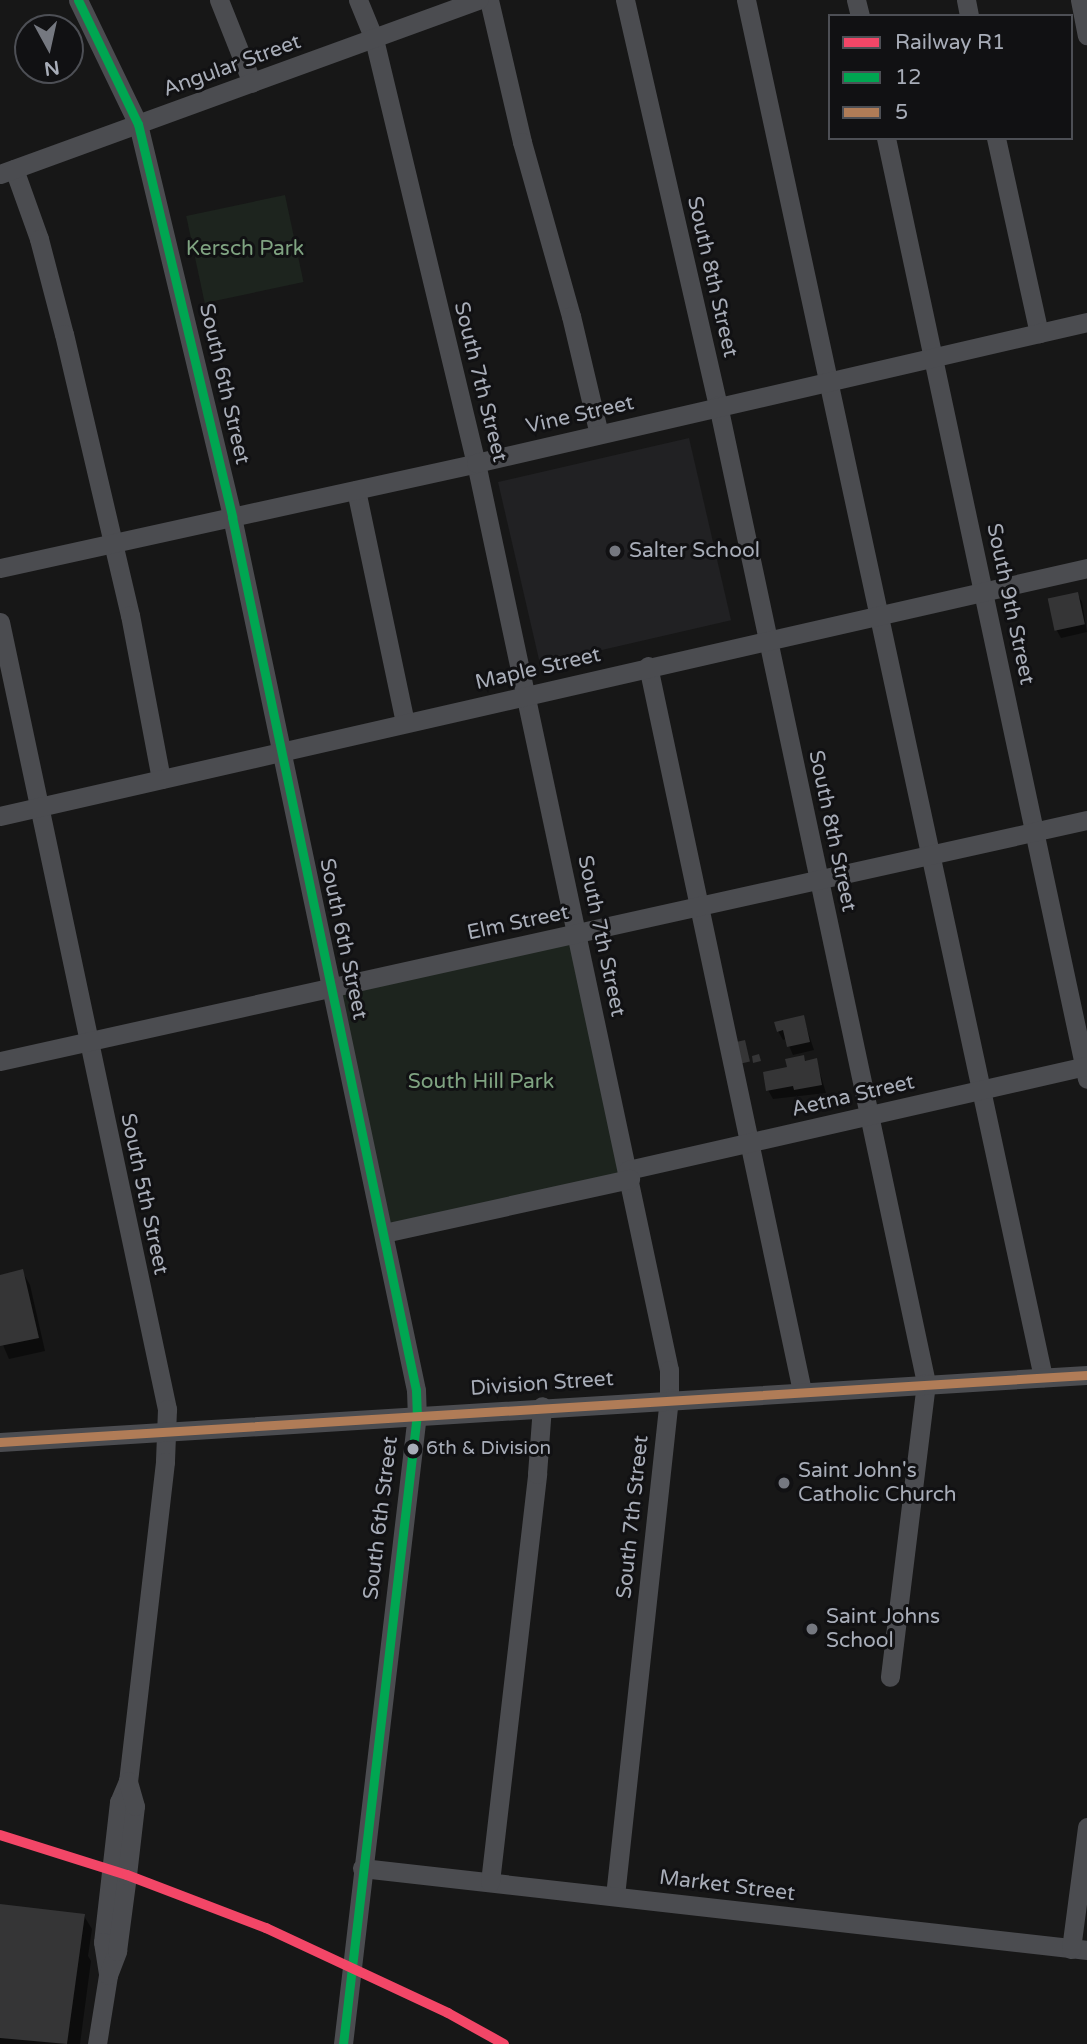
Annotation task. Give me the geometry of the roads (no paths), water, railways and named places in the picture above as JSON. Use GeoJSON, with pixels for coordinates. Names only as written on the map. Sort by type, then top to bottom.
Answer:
{"type":"FeatureCollection","features":[{"type":"Feature","properties":{"kind":"street","name":"South 6th Street"},"geometry":{"type":"LineString","coordinates":[[78,0],[138,124],[232,517],[279,751],[415,1382],[417,1415],[342,2044]]}},
{"type":"Feature","properties":{"kind":"street"},"geometry":{"type":"LineString","coordinates":[[219,0],[252,83]]}},
{"type":"Feature","properties":{"kind":"street","name":"South 7th Street"},"geometry":{"type":"LineString","coordinates":[[358,0],[374,39],[477,463],[666,1350],[669,1398],[615,1896]]}},
{"type":"Feature","properties":{"kind":"street","name":"Angular Street"},"geometry":{"type":"LineString","coordinates":[[7,171],[478,0]]}},
{"type":"Feature","properties":{"kind":"street"},"geometry":{"type":"LineString","coordinates":[[489,0],[522,142],[571,316],[599,434]]}},
{"type":"Feature","properties":{"kind":"street","name":"South 8th Street"},"geometry":{"type":"LineString","coordinates":[[625,0],[718,405],[926,1383],[890,1677]]}},
{"type":"Feature","properties":{"kind":"street"},"geometry":{"type":"LineString","coordinates":[[746,0],[831,382],[980,1091],[1044,1377]]}},
{"type":"Feature","properties":{"kind":"street"},"geometry":{"type":"LineString","coordinates":[[1080,0],[1087,35]]}},
{"type":"Feature","properties":{"kind":"street","name":"South 9th Street"},"geometry":{"type":"LineString","coordinates":[[886,140],[1086,1071]]}},
{"type":"Feature","properties":{"kind":"street"},"geometry":{"type":"LineString","coordinates":[[996,140],[1039,333]]}},
{"type":"Feature","properties":{"kind":"street"},"geometry":{"type":"LineString","coordinates":[[7,171],[47,265],[113,543],[161,779]]}},
{"type":"Feature","properties":{"kind":"street","name":"Vine Street"},"geometry":{"type":"LineString","coordinates":[[0,568],[477,463],[718,405],[831,382],[1087,322]]}},
{"type":"Feature","properties":{"kind":"street"},"geometry":{"type":"LineString","coordinates":[[356,490],[405,723]]}},
{"type":"Feature","properties":{"kind":"street","name":"Maple Street"},"geometry":{"type":"LineString","coordinates":[[0,816],[1087,568]]}},
{"type":"Feature","properties":{"kind":"street","name":"South 5th Street"},"geometry":{"type":"LineString","coordinates":[[0,622],[37,808],[163,1385],[168,1431],[128,1781],[120,1798],[103,1941],[108,1975]]}},
{"type":"Feature","properties":{"kind":"street"},"geometry":{"type":"LineString","coordinates":[[648,667],[802,1391]]}},
{"type":"Feature","properties":{"kind":"street","name":"Elm Street"},"geometry":{"type":"LineString","coordinates":[[0,1061],[1087,820]]}},
{"type":"Feature","properties":{"kind":"street","name":"Aetna Street"},"geometry":{"type":"LineString","coordinates":[[384,1233],[629,1175],[748,1143],[980,1091],[1086,1071]]}},
{"type":"Feature","properties":{"kind":"street","name":"Division Street"},"geometry":{"type":"LineString","coordinates":[[0,1442],[669,1398],[1087,1375]]}},
{"type":"Feature","properties":{"kind":"street"},"geometry":{"type":"LineString","coordinates":[[490,1882],[538,1466],[542,1406]]}},
{"type":"Feature","properties":{"kind":"street","name":"South 5th Street"},"geometry":{"type":"LineString","coordinates":[[108,1975],[117,1951],[135,1805],[128,1781]]}},
{"type":"Feature","properties":{"kind":"street"},"geometry":{"type":"LineString","coordinates":[[1079,1949],[1087,1827]]}},
{"type":"Feature","properties":{"kind":"street","name":"Market Street"},"geometry":{"type":"LineString","coordinates":[[362,1868],[1079,1949]]}},
{"type":"Feature","properties":{"kind":"street"},"geometry":{"type":"LineString","coordinates":[[97,2044],[108,1975]]}},
{"type":"Feature","properties":{"kind":"rail line","name":"R1"},"geometry":{"type":"LineString","coordinates":[[0,1835],[127,1875],[266,1928],[448,2013],[504,2044]]}},
{"type":"Feature","properties":{"kind":"place","name":"Salter School"},"geometry":{"type":"Point","coordinates":[615,551]}},
{"type":"Feature","properties":{"kind":"place","name":"6th & Division"},"geometry":{"type":"Point","coordinates":[413,1449]}},
{"type":"Feature","properties":{"kind":"place","name":"Saint John's Catholic Church"},"geometry":{"type":"Point","coordinates":[784,1483]}},
{"type":"Feature","properties":{"kind":"place","name":"Saint Johns School"},"geometry":{"type":"Point","coordinates":[812,1629]}},
{"type":"Feature","properties":{"kind":"park label","name":"Kersch Park"},"geometry":{"type":"Point","coordinates":[245,249]}},
{"type":"Feature","properties":{"kind":"park label","name":"South Hill Park"},"geometry":{"type":"Point","coordinates":[481,1082]}}]}
